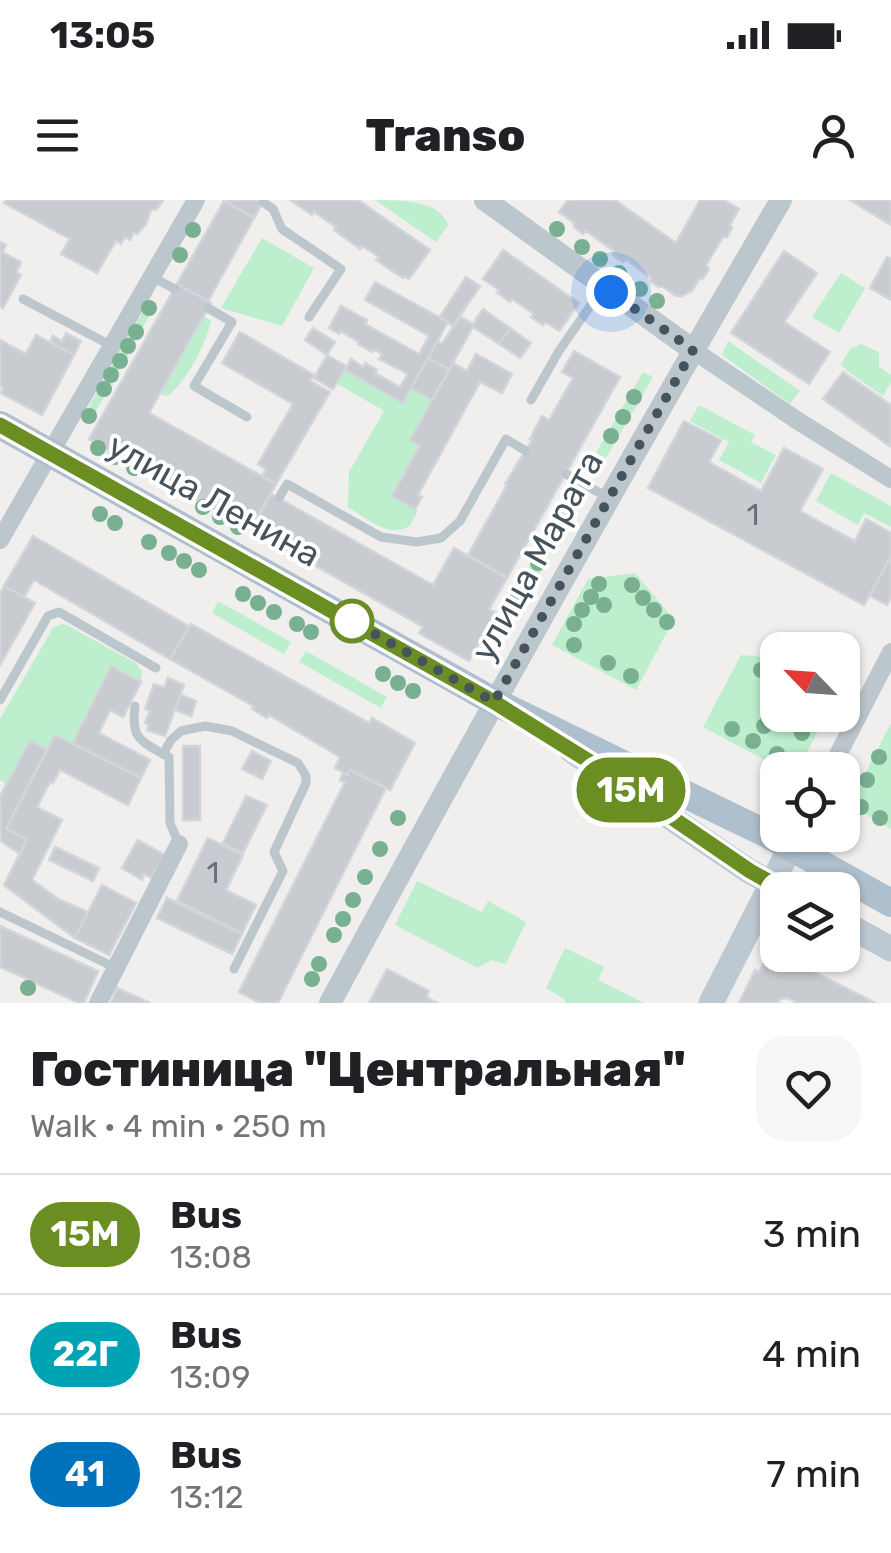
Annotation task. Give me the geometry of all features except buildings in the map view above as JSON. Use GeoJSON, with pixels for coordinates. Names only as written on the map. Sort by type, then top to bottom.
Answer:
{"type":"FeatureCollection","features":[{"type":"Feature","properties":{"kind":"main road","name":"улица Ленина"},"geometry":{"type":"LineString","coordinates":[[0,424],[494,702],[760,825]]}},
{"type":"Feature","properties":{"kind":"main road"},"geometry":{"type":"LineString","coordinates":[[494,702],[760,877]]}},
{"type":"Feature","properties":{"kind":"main road","name":"улица Ленина"},"geometry":{"type":"LineString","coordinates":[[811,852],[891,903]]}},
{"type":"Feature","properties":{"kind":"main road"},"geometry":{"type":"LineString","coordinates":[[711,1003],[760,918]]}},
{"type":"Feature","properties":{"kind":"main road"},"geometry":{"type":"LineString","coordinates":[[860,932],[891,949]]}},
{"type":"Feature","properties":{"kind":"street"},"geometry":{"type":"LineString","coordinates":[[0,540],[196,200]]}},
{"type":"Feature","properties":{"kind":"street"},"geometry":{"type":"LineString","coordinates":[[485,200],[693,350],[891,479]]}},
{"type":"Feature","properties":{"kind":"street","name":"улица Марата"},"geometry":{"type":"LineString","coordinates":[[330,1003],[494,702],[781,200]]}},
{"type":"Feature","properties":{"kind":"street"},"geometry":{"type":"LineString","coordinates":[[839,752],[891,652]]}},
{"type":"Feature","properties":{"kind":"street"},"geometry":{"type":"LineString","coordinates":[[98,1003],[179,844]]}},
{"type":"Feature","properties":{"kind":"lane"},"geometry":{"type":"LineString","coordinates":[[262,202],[273,210],[290,236],[341,270],[309,316]]}},
{"type":"Feature","properties":{"kind":"lane"},"geometry":{"type":"LineString","coordinates":[[152,277],[174,289]]}},
{"type":"Feature","properties":{"kind":"lane"},"geometry":{"type":"LineString","coordinates":[[531,400],[604,286]]}},
{"type":"Feature","properties":{"kind":"lane"},"geometry":{"type":"LineString","coordinates":[[23,299],[112,346]]}},
{"type":"Feature","properties":{"kind":"lane"},"geometry":{"type":"LineString","coordinates":[[208,308],[232,322],[194,386],[248,418]]}},
{"type":"Feature","properties":{"kind":"lane"},"geometry":{"type":"LineString","coordinates":[[279,498],[287,484],[381,537],[417,542],[440,538],[460,521],[506,439],[526,451]]}},
{"type":"Feature","properties":{"kind":"lane"},"geometry":{"type":"LineString","coordinates":[[566,474],[610,499]]}},
{"type":"Feature","properties":{"kind":"lane"},"geometry":{"type":"LineString","coordinates":[[0,700],[48,616],[59,612],[156,668]]}},
{"type":"Feature","properties":{"kind":"lane"},"geometry":{"type":"LineString","coordinates":[[135,706],[133,724],[138,737],[170,757],[170,822],[179,844]]}},
{"type":"Feature","properties":{"kind":"lane"},"geometry":{"type":"LineString","coordinates":[[163,754],[181,731],[205,726],[232,731],[291,759],[306,776],[304,791],[274,852],[283,871],[234,969]]}},
{"type":"Feature","properties":{"kind":"lane"},"geometry":{"type":"LineString","coordinates":[[0,912],[116,968]]}},
{"type":"Feature","properties":{"kind":"green space"},"geometry":{"type":"Polygon","coordinates":[[[375,200],[428,206],[444,217],[448,225],[436,242],[375,200]]]}},
{"type":"Feature","properties":{"kind":"green space"},"geometry":{"type":"Polygon","coordinates":[[[262,238],[314,268],[282,326],[221,308],[262,238]]]}},
{"type":"Feature","properties":{"kind":"green space"},"geometry":{"type":"Polygon","coordinates":[[[841,273],[865,288],[839,333],[812,317],[841,273]]]}},
{"type":"Feature","properties":{"kind":"green space"},"geometry":{"type":"Polygon","coordinates":[[[148,302],[157,302],[90,422],[82,419],[148,302]]]}},
{"type":"Feature","properties":{"kind":"green space"},"geometry":{"type":"Polygon","coordinates":[[[204,316],[211,321],[194,362],[174,390],[167,396],[160,394],[204,316]]]}},
{"type":"Feature","properties":{"kind":"green space"},"geometry":{"type":"Polygon","coordinates":[[[728,341],[800,391],[790,404],[722,355],[728,341]]]}},
{"type":"Feature","properties":{"kind":"green space"},"geometry":{"type":"Polygon","coordinates":[[[861,344],[879,352],[879,367],[891,375],[883,396],[841,364],[850,349],[861,344]]]}},
{"type":"Feature","properties":{"kind":"green space"},"geometry":{"type":"Polygon","coordinates":[[[344,370],[403,402],[411,388],[432,400],[410,439],[421,444],[392,496],[418,511],[403,529],[386,529],[348,507],[349,472],[384,411],[336,383],[344,370]]]}},
{"type":"Feature","properties":{"kind":"green space"},"geometry":{"type":"Polygon","coordinates":[[[643,372],[653,377],[606,458],[596,453],[643,372]]]}},
{"type":"Feature","properties":{"kind":"green space"},"geometry":{"type":"Polygon","coordinates":[[[699,405],[755,435],[751,442],[776,455],[761,483],[719,460],[729,442],[690,421],[699,405]]]}},
{"type":"Feature","properties":{"kind":"green space"},"geometry":{"type":"Polygon","coordinates":[[[831,473],[891,506],[891,527],[864,513],[858,525],[816,501],[831,473]]]}},
{"type":"Feature","properties":{"kind":"green space"},"geometry":{"type":"Polygon","coordinates":[[[563,508],[573,514],[511,624],[500,618],[563,508]]]}},
{"type":"Feature","properties":{"kind":"green space"},"geometry":{"type":"Polygon","coordinates":[[[635,573],[674,619],[636,690],[552,645],[588,579],[635,573]]]}},
{"type":"Feature","properties":{"kind":"green space"},"geometry":{"type":"Polygon","coordinates":[[[218,601],[291,642],[284,654],[212,613],[218,601]]]}},
{"type":"Feature","properties":{"kind":"green space"},"geometry":{"type":"Polygon","coordinates":[[[62,624],[137,664],[142,672],[141,682],[110,666],[73,743],[55,735],[47,749],[30,742],[7,784],[0,780],[0,719],[53,628],[62,624]]]}},
{"type":"Feature","properties":{"kind":"green space"},"geometry":{"type":"Polygon","coordinates":[[[306,651],[387,697],[381,708],[299,662],[306,651]]]}},
{"type":"Feature","properties":{"kind":"green space"},"geometry":{"type":"Polygon","coordinates":[[[741,655],[760,657],[760,732],[817,732],[807,752],[760,752],[760,758],[703,727],[741,655]]]}},
{"type":"Feature","properties":{"kind":"green space"},"geometry":{"type":"Polygon","coordinates":[[[891,723],[891,829],[860,811],[860,784],[891,723]]]}},
{"type":"Feature","properties":{"kind":"green space"},"geometry":{"type":"Polygon","coordinates":[[[417,881],[482,912],[488,901],[526,922],[506,964],[491,960],[478,968],[395,925],[417,881]]]}},
{"type":"Feature","properties":{"kind":"green space"},"geometry":{"type":"Polygon","coordinates":[[[565,948],[604,967],[598,980],[644,1003],[565,1003],[546,988],[565,948]]]}},
{"type":"Feature","properties":{"kind":"bus line","name":"15М"},"geometry":{"type":"LineString","coordinates":[[0,425],[494,702],[760,877]]}},
{"type":"Feature","properties":{"kind":"route"},"geometry":{"type":"LineString","coordinates":[[352,621],[348,619],[494,702],[693,350],[611,292]]}}]}
